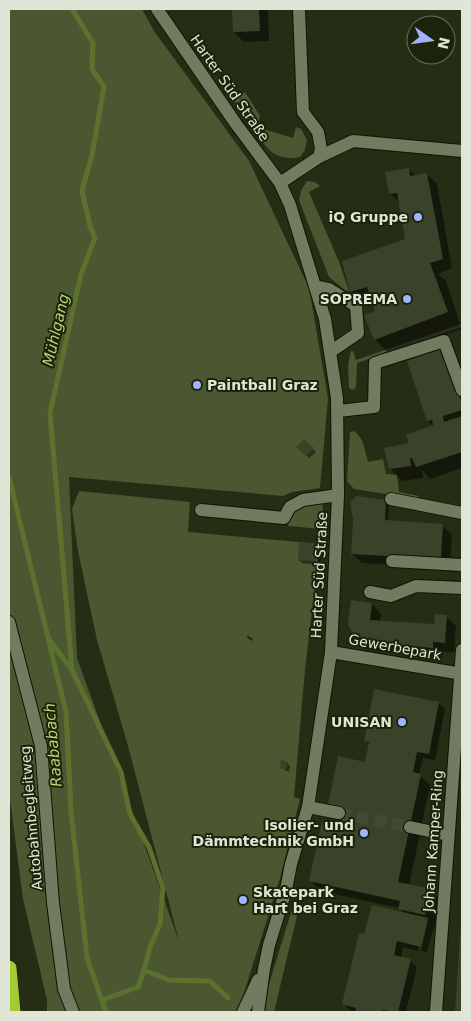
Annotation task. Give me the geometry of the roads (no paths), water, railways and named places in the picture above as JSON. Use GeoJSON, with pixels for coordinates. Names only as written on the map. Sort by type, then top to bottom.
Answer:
{"type":"FeatureCollection","features":[{"type":"Feature","properties":{"kind":"highway"},"geometry":{"type":"LineString","coordinates":[[9,968],[13,1012]]}},
{"type":"Feature","properties":{"kind":"street","name":"Harter Süd Straße"},"geometry":{"type":"LineString","coordinates":[[157,9],[236,124],[280,183],[290,206],[325,319],[337,398],[338,495],[331,652],[308,807],[269,945],[258,1012]]}},
{"type":"Feature","properties":{"kind":"street"},"geometry":{"type":"LineString","coordinates":[[299,9],[303,112],[318,132],[321,149],[319,157]]}},
{"type":"Feature","properties":{"kind":"street"},"geometry":{"type":"LineString","coordinates":[[280,183],[319,157],[353,141],[462,151]]}},
{"type":"Feature","properties":{"kind":"street"},"geometry":{"type":"LineString","coordinates":[[315,286],[329,289],[356,306],[358,333],[330,352]]}},
{"type":"Feature","properties":{"kind":"street"},"geometry":{"type":"LineString","coordinates":[[338,411],[374,407],[375,363],[444,341],[462,390]]}},
{"type":"Feature","properties":{"kind":"street"},"geometry":{"type":"LineString","coordinates":[[201,510],[284,518],[290,507],[303,500],[338,495]]}},
{"type":"Feature","properties":{"kind":"street"},"geometry":{"type":"LineString","coordinates":[[391,499],[462,513]]}},
{"type":"Feature","properties":{"kind":"street"},"geometry":{"type":"LineString","coordinates":[[392,561],[462,565]]}},
{"type":"Feature","properties":{"kind":"street"},"geometry":{"type":"LineString","coordinates":[[370,592],[391,596],[416,586],[462,588]]}},
{"type":"Feature","properties":{"kind":"street","name":"Autobahnbegleitweg"},"geometry":{"type":"LineString","coordinates":[[9,622],[41,746],[53,904],[64,989],[73,1012]]}},
{"type":"Feature","properties":{"kind":"street","name":"Gewerbepark"},"geometry":{"type":"LineString","coordinates":[[331,652],[461,674],[462,650]]}},
{"type":"Feature","properties":{"kind":"street","name":"Johann Kamper-Ring"},"geometry":{"type":"LineString","coordinates":[[436,1012],[461,674]]}},
{"type":"Feature","properties":{"kind":"street"},"geometry":{"type":"LineString","coordinates":[[308,807],[339,813]]}},
{"type":"Feature","properties":{"kind":"street"},"geometry":{"type":"LineString","coordinates":[[410,828],[448,835]]}},
{"type":"Feature","properties":{"kind":"street","name":"Harter Süd Straße"},"geometry":{"type":"LineString","coordinates":[[244,1012],[264,969]]}},
{"type":"Feature","properties":{"kind":"waterway","name":"Mühlgang"},"geometry":{"type":"LineString","coordinates":[[72,9],[93,43],[92,69],[104,87],[92,155],[82,191],[90,226],[95,238],[81,274],[50,413],[72,670]]}},
{"type":"Feature","properties":{"kind":"waterway","name":"Raababach"},"geometry":{"type":"LineString","coordinates":[[9,477],[66,712],[71,811],[87,958],[106,1012]]}},
{"type":"Feature","properties":{"kind":"waterway"},"geometry":{"type":"LineString","coordinates":[[48,638],[72,670],[121,772],[130,814],[149,847],[163,888],[160,924],[150,947],[144,970]]}},
{"type":"Feature","properties":{"kind":"waterway"},"geometry":{"type":"LineString","coordinates":[[102,1000],[138,987],[144,970],[168,980],[210,981],[228,998]]}},
{"type":"Feature","properties":{"kind":"tunnel"},"geometry":{"type":"LineString","coordinates":[[339,813],[410,827]]}},
{"type":"Feature","properties":{"kind":"place","name":"iQ Gruppe"},"geometry":{"type":"Point","coordinates":[418,217]}},
{"type":"Feature","properties":{"kind":"place","name":"SOPREMA"},"geometry":{"type":"Point","coordinates":[407,299]}},
{"type":"Feature","properties":{"kind":"place","name":"Paintball Graz"},"geometry":{"type":"Point","coordinates":[197,385]}},
{"type":"Feature","properties":{"kind":"place","name":"UNISAN"},"geometry":{"type":"Point","coordinates":[402,722]}},
{"type":"Feature","properties":{"kind":"place","name":"Isolier- und Dämmtechnik GmbH"},"geometry":{"type":"Point","coordinates":[364,833]}},
{"type":"Feature","properties":{"kind":"place","name":"Skatepark Hart bei Graz"},"geometry":{"type":"Point","coordinates":[243,900]}}]}
